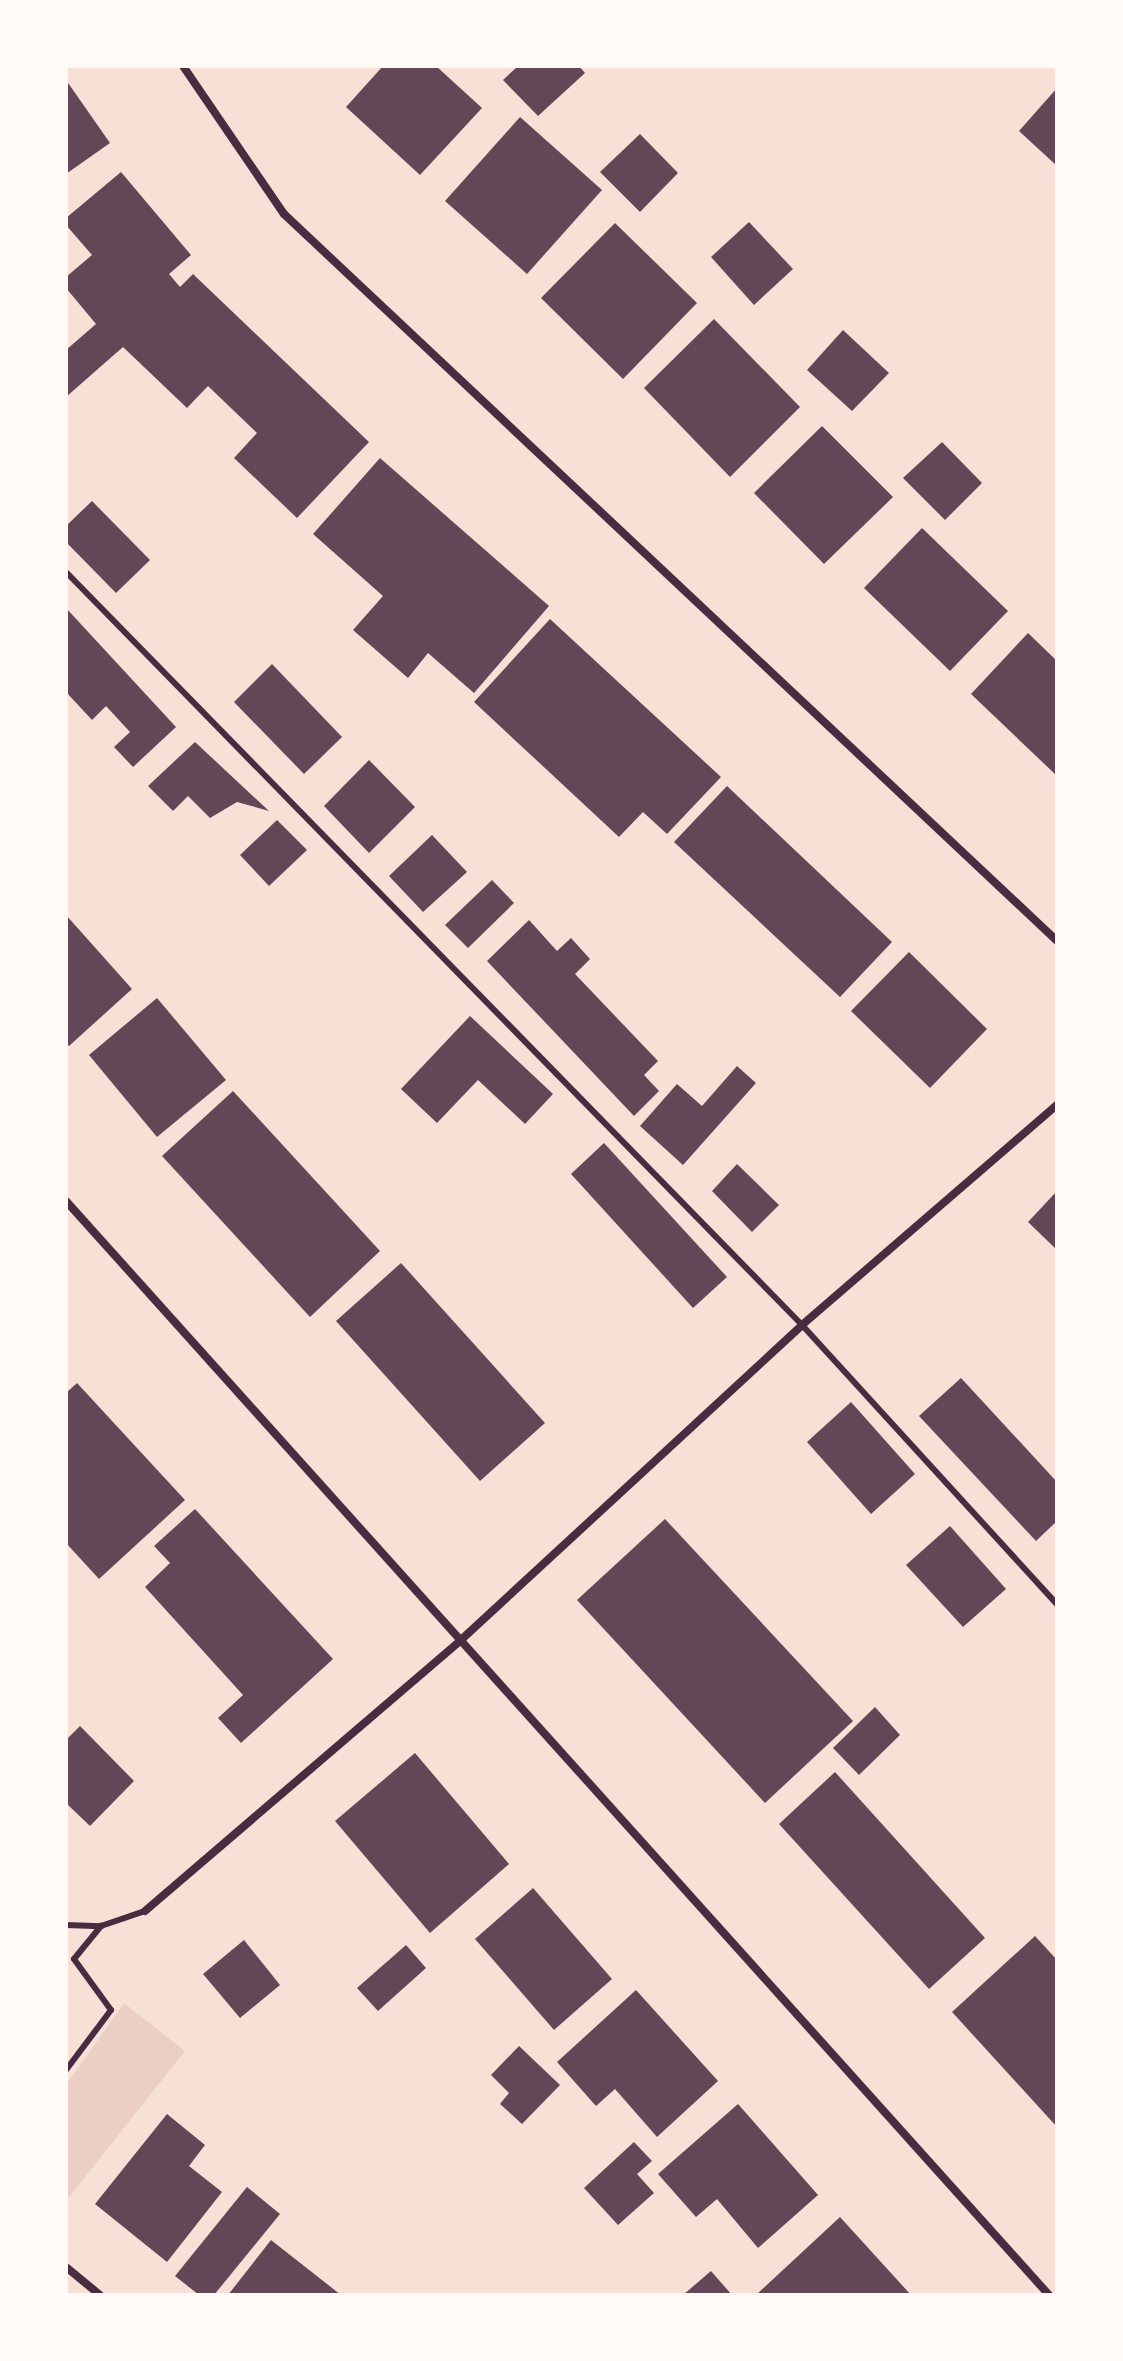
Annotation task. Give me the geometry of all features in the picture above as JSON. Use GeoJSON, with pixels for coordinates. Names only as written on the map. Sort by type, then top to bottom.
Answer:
{"type":"FeatureCollection","features":[{"type":"Feature","properties":{"kind":"street"},"geometry":{"type":"LineString","coordinates":[[183,66],[284,214],[1057,941]]}},
{"type":"Feature","properties":{"kind":"street"},"geometry":{"type":"LineString","coordinates":[[145,1911],[462,1639],[802,1325],[1057,1105]]}},
{"type":"Feature","properties":{"kind":"street"},"geometry":{"type":"LineString","coordinates":[[66,1201],[1049,2295]]}},
{"type":"Feature","properties":{"kind":"street"},"geometry":{"type":"LineString","coordinates":[[66,2267],[100,2295]]}},
{"type":"Feature","properties":{"kind":"lane"},"geometry":{"type":"LineString","coordinates":[[66,572],[802,1325],[1057,1604]]}},
{"type":"Feature","properties":{"kind":"lane"},"geometry":{"type":"LineString","coordinates":[[66,1925],[101,1926],[145,1911]]}},
{"type":"Feature","properties":{"kind":"lane"},"geometry":{"type":"LineString","coordinates":[[66,2070],[111,2010],[74,1959],[101,1926]]}},
{"type":"Feature","properties":{"kind":"shaded area"},"geometry":{"type":"Polygon","coordinates":[[[124,2003],[185,2051],[66,2201],[66,2085],[124,2003]]]}},
{"type":"Feature","properties":{"kind":"building"},"geometry":{"type":"Polygon","coordinates":[[[383,66],[436,66],[482,108],[420,175],[346,107],[383,66]]]}},
{"type":"Feature","properties":{"kind":"building"},"geometry":{"type":"Polygon","coordinates":[[[518,66],[579,66],[585,73],[538,116],[503,80],[518,66]]]}},
{"type":"Feature","properties":{"kind":"building"},"geometry":{"type":"Polygon","coordinates":[[[66,80],[110,143],[66,174],[66,80]]]}},
{"type":"Feature","properties":{"kind":"building"},"geometry":{"type":"Polygon","coordinates":[[[1057,88],[1057,166],[1019,131],[1057,88]]]}},
{"type":"Feature","properties":{"kind":"building"},"geometry":{"type":"Polygon","coordinates":[[[520,117],[602,190],[527,274],[445,201],[520,117]]]}},
{"type":"Feature","properties":{"kind":"building"},"geometry":{"type":"Polygon","coordinates":[[[640,134],[678,173],[640,212],[600,172],[640,134]]]}},
{"type":"Feature","properties":{"kind":"building"},"geometry":{"type":"Polygon","coordinates":[[[121,172],[191,255],[169,274],[180,287],[193,274],[369,442],[297,518],[234,458],[257,433],[208,386],[187,408],[123,347],[66,397],[66,350],[96,324],[66,288],[66,277],[92,255],[66,225],[66,218],[121,172]]]}},
{"type":"Feature","properties":{"kind":"building"},"geometry":{"type":"Polygon","coordinates":[[[749,222],[793,269],[754,305],[711,257],[749,222]]]}},
{"type":"Feature","properties":{"kind":"building"},"geometry":{"type":"Polygon","coordinates":[[[615,223],[697,303],[623,379],[541,298],[615,223]]]}},
{"type":"Feature","properties":{"kind":"building"},"geometry":{"type":"Polygon","coordinates":[[[714,319],[800,407],[730,477],[644,388],[714,319]]]}},
{"type":"Feature","properties":{"kind":"building"},"geometry":{"type":"Polygon","coordinates":[[[843,330],[889,373],[852,411],[807,370],[843,330]]]}},
{"type":"Feature","properties":{"kind":"building"},"geometry":{"type":"Polygon","coordinates":[[[822,426],[893,497],[824,564],[754,493],[822,426]]]}},
{"type":"Feature","properties":{"kind":"building"},"geometry":{"type":"Polygon","coordinates":[[[942,442],[982,483],[945,520],[903,478],[942,442]]]}},
{"type":"Feature","properties":{"kind":"building"},"geometry":{"type":"Polygon","coordinates":[[[380,458],[549,606],[474,693],[428,653],[408,678],[353,630],[383,596],[313,534],[380,458]]]}},
{"type":"Feature","properties":{"kind":"building"},"geometry":{"type":"Polygon","coordinates":[[[92,501],[150,560],[116,593],[66,542],[66,526],[92,501]]]}},
{"type":"Feature","properties":{"kind":"building"},"geometry":{"type":"Polygon","coordinates":[[[922,528],[1008,611],[950,671],[864,588],[922,528]]]}},
{"type":"Feature","properties":{"kind":"building"},"geometry":{"type":"Polygon","coordinates":[[[66,608],[176,727],[133,767],[114,747],[130,732],[106,706],[92,720],[66,692],[66,608]]]}},
{"type":"Feature","properties":{"kind":"building"},"geometry":{"type":"Polygon","coordinates":[[[550,619],[721,777],[667,834],[643,812],[619,837],[474,702],[550,619]]]}},
{"type":"Feature","properties":{"kind":"building"},"geometry":{"type":"Polygon","coordinates":[[[1028,633],[1057,661],[1057,776],[971,694],[1028,633]]]}},
{"type":"Feature","properties":{"kind":"building"},"geometry":{"type":"Polygon","coordinates":[[[272,664],[342,737],[304,774],[234,702],[272,664]]]}},
{"type":"Feature","properties":{"kind":"building"},"geometry":{"type":"Polygon","coordinates":[[[195,742],[269,811],[237,802],[210,818],[188,796],[173,811],[148,786],[195,742]]]}},
{"type":"Feature","properties":{"kind":"building"},"geometry":{"type":"Polygon","coordinates":[[[369,760],[415,807],[369,853],[324,806],[369,760]]]}},
{"type":"Feature","properties":{"kind":"building"},"geometry":{"type":"Polygon","coordinates":[[[727,786],[892,942],[840,997],[674,842],[727,786]]]}},
{"type":"Feature","properties":{"kind":"building"},"geometry":{"type":"Polygon","coordinates":[[[277,820],[307,850],[269,886],[240,855],[277,820]]]}},
{"type":"Feature","properties":{"kind":"building"},"geometry":{"type":"Polygon","coordinates":[[[432,835],[467,872],[423,912],[389,876],[432,835]]]}},
{"type":"Feature","properties":{"kind":"building"},"geometry":{"type":"Polygon","coordinates":[[[492,880],[514,903],[468,948],[445,925],[492,880]]]}},
{"type":"Feature","properties":{"kind":"building"},"geometry":{"type":"Polygon","coordinates":[[[66,915],[132,989],[69,1046],[66,1043],[66,915]]]}},
{"type":"Feature","properties":{"kind":"building"},"geometry":{"type":"Polygon","coordinates":[[[529,920],[557,951],[571,938],[590,959],[575,974],[658,1061],[644,1075],[659,1091],[634,1116],[487,961],[529,920]]]}},
{"type":"Feature","properties":{"kind":"building"},"geometry":{"type":"Polygon","coordinates":[[[909,952],[987,1029],[930,1088],[851,1011],[909,952]]]}},
{"type":"Feature","properties":{"kind":"building"},"geometry":{"type":"Polygon","coordinates":[[[157,998],[226,1080],[157,1137],[89,1055],[157,998]]]}},
{"type":"Feature","properties":{"kind":"building"},"geometry":{"type":"Polygon","coordinates":[[[470,1016],[553,1094],[525,1124],[478,1080],[437,1123],[401,1089],[470,1016]]]}},
{"type":"Feature","properties":{"kind":"building"},"geometry":{"type":"Polygon","coordinates":[[[737,1066],[756,1083],[683,1165],[640,1126],[677,1084],[702,1106],[737,1066]]]}},
{"type":"Feature","properties":{"kind":"building"},"geometry":{"type":"Polygon","coordinates":[[[233,1091],[380,1251],[310,1317],[162,1156],[233,1091]]]}},
{"type":"Feature","properties":{"kind":"building"},"geometry":{"type":"Polygon","coordinates":[[[604,1143],[727,1277],[693,1308],[571,1174],[604,1143]]]}},
{"type":"Feature","properties":{"kind":"building"},"geometry":{"type":"Polygon","coordinates":[[[737,1164],[779,1205],[752,1232],[712,1191],[737,1164]]]}},
{"type":"Feature","properties":{"kind":"building"},"geometry":{"type":"Polygon","coordinates":[[[1057,1191],[1057,1250],[1028,1222],[1057,1191]]]}},
{"type":"Feature","properties":{"kind":"building"},"geometry":{"type":"Polygon","coordinates":[[[401,1263],[545,1423],[480,1481],[336,1321],[401,1263]]]}},
{"type":"Feature","properties":{"kind":"building"},"geometry":{"type":"Polygon","coordinates":[[[961,1378],[1057,1482],[1057,1521],[1036,1541],[919,1416],[961,1378]]]}},
{"type":"Feature","properties":{"kind":"building"},"geometry":{"type":"Polygon","coordinates":[[[77,1383],[185,1500],[99,1579],[66,1543],[66,1393],[77,1383]]]}},
{"type":"Feature","properties":{"kind":"building"},"geometry":{"type":"Polygon","coordinates":[[[851,1402],[915,1474],[871,1514],[807,1442],[851,1402]]]}},
{"type":"Feature","properties":{"kind":"building"},"geometry":{"type":"Polygon","coordinates":[[[195,1509],[333,1659],[241,1743],[218,1718],[243,1695],[145,1587],[170,1563],[154,1546],[195,1509]]]}},
{"type":"Feature","properties":{"kind":"building"},"geometry":{"type":"Polygon","coordinates":[[[665,1519],[853,1721],[765,1803],[577,1600],[665,1519]]]}},
{"type":"Feature","properties":{"kind":"building"},"geometry":{"type":"Polygon","coordinates":[[[950,1526],[1006,1589],[963,1627],[906,1565],[950,1526]]]}},
{"type":"Feature","properties":{"kind":"building"},"geometry":{"type":"Polygon","coordinates":[[[875,1707],[900,1735],[859,1775],[833,1748],[875,1707]]]}},
{"type":"Feature","properties":{"kind":"building"},"geometry":{"type":"Polygon","coordinates":[[[80,1726],[134,1781],[90,1826],[66,1803],[66,1740],[80,1726]]]}},
{"type":"Feature","properties":{"kind":"building"},"geometry":{"type":"Polygon","coordinates":[[[415,1753],[509,1864],[430,1933],[335,1821],[415,1753]]]}},
{"type":"Feature","properties":{"kind":"building"},"geometry":{"type":"Polygon","coordinates":[[[835,1772],[985,1938],[929,1989],[779,1824],[835,1772]]]}},
{"type":"Feature","properties":{"kind":"building"},"geometry":{"type":"Polygon","coordinates":[[[533,1888],[612,1979],[554,2030],[475,1939],[533,1888]]]}},
{"type":"Feature","properties":{"kind":"building"},"geometry":{"type":"Polygon","coordinates":[[[1035,1936],[1057,1960],[1057,2127],[952,2012],[1035,1936]]]}},
{"type":"Feature","properties":{"kind":"building"},"geometry":{"type":"Polygon","coordinates":[[[244,1940],[280,1985],[240,2018],[203,1974],[244,1940]]]}},
{"type":"Feature","properties":{"kind":"building"},"geometry":{"type":"Polygon","coordinates":[[[406,1945],[426,1968],[378,2011],[357,1988],[406,1945]]]}},
{"type":"Feature","properties":{"kind":"building"},"geometry":{"type":"Polygon","coordinates":[[[636,1990],[718,2081],[657,2137],[615,2089],[596,2106],[557,2062],[636,1990]]]}},
{"type":"Feature","properties":{"kind":"building"},"geometry":{"type":"Polygon","coordinates":[[[519,2046],[560,2085],[522,2124],[500,2104],[509,2093],[491,2075],[519,2046]]]}},
{"type":"Feature","properties":{"kind":"building"},"geometry":{"type":"Polygon","coordinates":[[[738,2104],[818,2195],[758,2248],[717,2199],[696,2217],[658,2174],[738,2104]]]}},
{"type":"Feature","properties":{"kind":"building"},"geometry":{"type":"Polygon","coordinates":[[[167,2114],[205,2145],[189,2166],[222,2192],[167,2262],[95,2204],[167,2114]]]}},
{"type":"Feature","properties":{"kind":"building"},"geometry":{"type":"Polygon","coordinates":[[[634,2142],[652,2161],[637,2174],[654,2193],[618,2225],[584,2188],[634,2142]]]}},
{"type":"Feature","properties":{"kind":"building"},"geometry":{"type":"Polygon","coordinates":[[[247,2187],[280,2214],[214,2295],[199,2295],[175,2276],[247,2187]]]}},
{"type":"Feature","properties":{"kind":"building"},"geometry":{"type":"Polygon","coordinates":[[[840,2217],[911,2295],[756,2295],[840,2217]]]}},
{"type":"Feature","properties":{"kind":"building"},"geometry":{"type":"Polygon","coordinates":[[[271,2240],[341,2295],[228,2295],[271,2240]]]}},
{"type":"Feature","properties":{"kind":"building"},"geometry":{"type":"Polygon","coordinates":[[[711,2271],[732,2295],[683,2295],[711,2271]]]}}]}
